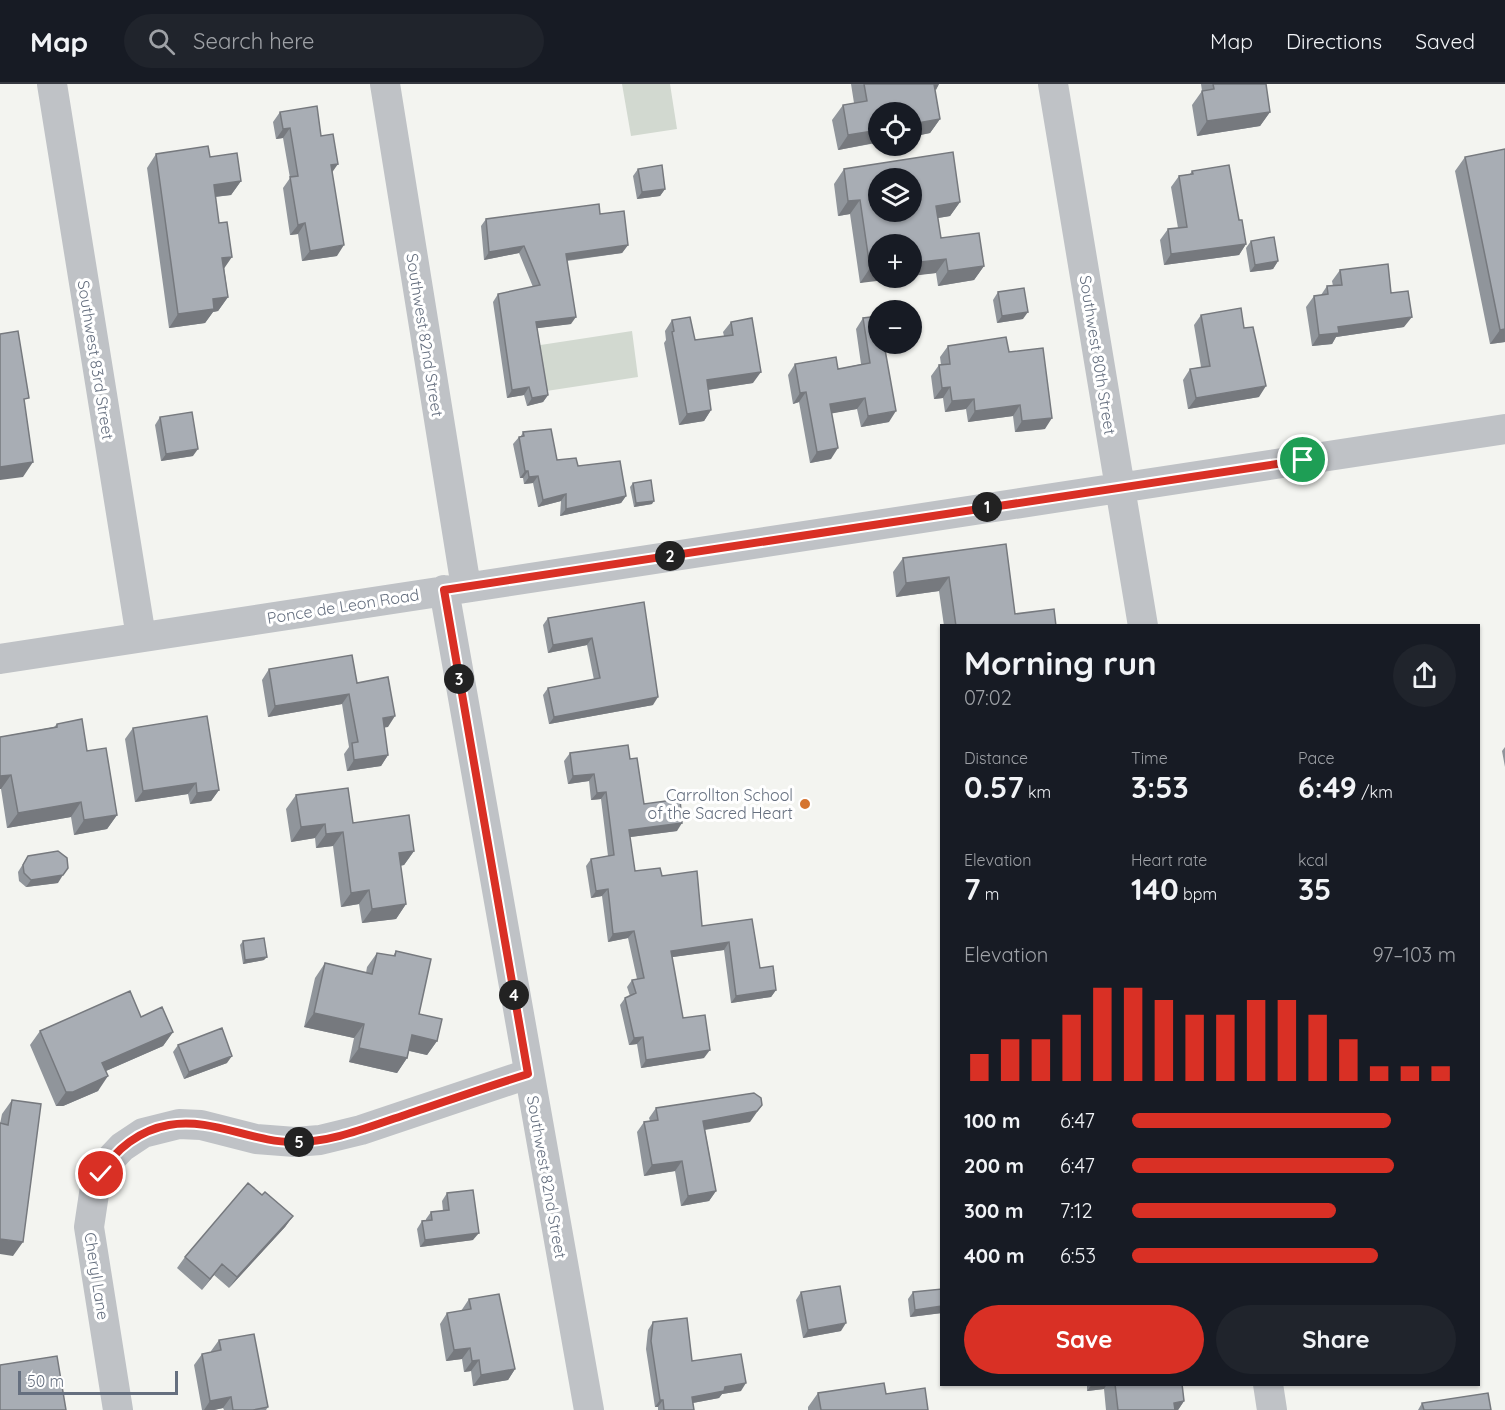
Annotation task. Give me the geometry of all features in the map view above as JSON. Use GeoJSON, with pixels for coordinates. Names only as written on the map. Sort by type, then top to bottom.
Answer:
{"type":"FeatureCollection","features":[{"type":"Feature","properties":{"kind":"street","name":"Southwest 83rd Street"},"geometry":{"type":"LineString","coordinates":[[52,84],[141,637]]}},
{"type":"Feature","properties":{"kind":"street","name":"Southwest 82nd Street"},"geometry":{"type":"LineString","coordinates":[[385,84],[455,588],[528,1074],[589,1410]]}},
{"type":"Feature","properties":{"kind":"street","name":"Southwest 80th Street"},"geometry":{"type":"LineString","coordinates":[[1053,84],[1143,624]]}},
{"type":"Feature","properties":{"kind":"street","name":"Ponce de Leon Road"},"geometry":{"type":"LineString","coordinates":[[0,659],[1505,429]]}},
{"type":"Feature","properties":{"kind":"street","name":"Cheryl Lane"},"geometry":{"type":"LineString","coordinates":[[118,1410],[90,1240],[89,1212],[101,1174],[113,1155],[131,1140],[156,1128],[189,1123],[256,1139],[295,1142],[320,1140],[361,1130],[528,1074]]}},
{"type":"Feature","properties":{"kind":"street"},"geometry":{"type":"LineString","coordinates":[[1268,1386],[1272,1410]]}},
{"type":"Feature","properties":{"kind":"shaded area"},"geometry":{"type":"Polygon","coordinates":[[[622,84],[670,84],[677,129],[631,136],[622,84]]]}},
{"type":"Feature","properties":{"kind":"shaded area"},"geometry":{"type":"Polygon","coordinates":[[[632,331],[638,377],[540,392],[534,346],[632,331]]]}},
{"type":"Feature","properties":{"kind":"building"},"geometry":{"type":"Polygon","coordinates":[[[864,84],[934,84],[940,119],[922,122],[922,102],[868,102],[868,132],[848,135],[843,105],[867,101],[864,84]]]}},
{"type":"Feature","properties":{"kind":"building"},"geometry":{"type":"Polygon","coordinates":[[[1213,84],[1266,84],[1270,112],[1207,121],[1202,91],[1214,89],[1213,84]]]}},
{"type":"Feature","properties":{"kind":"building"},"geometry":{"type":"Polygon","coordinates":[[[317,106],[321,136],[333,134],[338,164],[331,165],[344,245],[310,251],[305,223],[298,225],[290,177],[298,176],[290,128],[283,129],[280,112],[317,106]]]}},
{"type":"Feature","properties":{"kind":"building"},"geometry":{"type":"Polygon","coordinates":[[[208,146],[210,157],[237,153],[241,181],[214,185],[219,223],[227,222],[232,257],[222,258],[228,297],[213,299],[214,309],[178,314],[156,154],[208,146]]]}},
{"type":"Feature","properties":{"kind":"building"},"geometry":{"type":"Polygon","coordinates":[[[1505,149],[1505,329],[1500,330],[1465,157],[1505,149]]]}},
{"type":"Feature","properties":{"kind":"building"},"geometry":{"type":"Polygon","coordinates":[[[953,152],[960,202],[936,206],[941,238],[979,233],[984,266],[948,271],[946,259],[922,262],[922,234],[868,234],[868,254],[860,200],[848,201],[844,169],[953,152]]]}},
{"type":"Feature","properties":{"kind":"building"},"geometry":{"type":"Polygon","coordinates":[[[662,165],[665,189],[642,192],[638,169],[662,165]]]}},
{"type":"Feature","properties":{"kind":"building"},"geometry":{"type":"Polygon","coordinates":[[[1229,165],[1246,244],[1171,254],[1168,229],[1187,227],[1179,176],[1193,174],[1192,171],[1229,165]]]}},
{"type":"Feature","properties":{"kind":"building"},"geometry":{"type":"Polygon","coordinates":[[[599,204],[600,214],[624,211],[628,245],[566,254],[576,317],[536,322],[548,395],[532,398],[529,387],[512,390],[498,294],[540,285],[524,246],[489,252],[486,219],[599,204]]]}},
{"type":"Feature","properties":{"kind":"building"},"geometry":{"type":"Polygon","coordinates":[[[1274,237],[1278,261],[1255,265],[1251,241],[1274,237]]]}},
{"type":"Feature","properties":{"kind":"building"},"geometry":{"type":"Polygon","coordinates":[[[1388,264],[1391,293],[1408,291],[1412,317],[1338,327],[1339,333],[1319,335],[1314,296],[1328,294],[1327,286],[1342,285],[1340,270],[1388,264]]]}},
{"type":"Feature","properties":{"kind":"building"},"geometry":{"type":"Polygon","coordinates":[[[1024,288],[1028,312],[1002,316],[998,292],[1024,288]]]}},
{"type":"Feature","properties":{"kind":"building"},"geometry":{"type":"Polygon","coordinates":[[[1241,308],[1244,328],[1253,327],[1266,386],[1196,398],[1190,369],[1210,366],[1201,315],[1241,308]]]}},
{"type":"Feature","properties":{"kind":"building"},"geometry":{"type":"Polygon","coordinates":[[[690,317],[695,340],[733,335],[731,322],[752,318],[761,372],[707,380],[711,410],[687,414],[672,332],[674,331],[672,320],[690,317]]]}},
{"type":"Feature","properties":{"kind":"building"},"geometry":{"type":"Polygon","coordinates":[[[868,317],[868,350],[863,318],[868,317]]]}},
{"type":"Feature","properties":{"kind":"building"},"geometry":{"type":"Polygon","coordinates":[[[18,331],[29,398],[24,399],[33,462],[0,467],[0,334],[18,331]]]}},
{"type":"Feature","properties":{"kind":"building"},"geometry":{"type":"Polygon","coordinates":[[[1006,337],[1009,352],[1043,348],[1052,418],[1022,421],[1020,405],[975,411],[974,399],[952,401],[950,387],[942,388],[939,365],[950,364],[948,346],[1006,337]]]}},
{"type":"Feature","properties":{"kind":"building"},"geometry":{"type":"Polygon","coordinates":[[[869,354],[886,354],[896,411],[868,416],[865,398],[830,404],[838,448],[817,452],[806,392],[800,393],[795,364],[836,357],[838,369],[870,363],[869,354]]]}},
{"type":"Feature","properties":{"kind":"building"},"geometry":{"type":"Polygon","coordinates":[[[192,412],[198,449],[166,454],[160,417],[192,412]]]}},
{"type":"Feature","properties":{"kind":"building"},"geometry":{"type":"Polygon","coordinates":[[[551,429],[557,460],[576,458],[578,466],[620,461],[626,496],[566,509],[566,494],[543,500],[538,476],[529,477],[528,471],[525,471],[519,437],[524,436],[523,432],[551,429]]]}},
{"type":"Feature","properties":{"kind":"building"},"geometry":{"type":"Polygon","coordinates":[[[651,480],[654,501],[636,503],[633,483],[651,480]]]}},
{"type":"Feature","properties":{"kind":"building"},"geometry":{"type":"Polygon","coordinates":[[[1006,544],[1015,614],[1054,609],[1056,624],[956,624],[949,577],[906,583],[903,558],[1006,544]]]}},
{"type":"Feature","properties":{"kind":"building"},"geometry":{"type":"Polygon","coordinates":[[[644,602],[658,697],[554,717],[548,688],[600,678],[592,638],[553,645],[548,618],[644,602]]]}},
{"type":"Feature","properties":{"kind":"building"},"geometry":{"type":"Polygon","coordinates":[[[352,655],[357,683],[388,677],[395,716],[383,718],[388,755],[354,760],[352,743],[358,742],[349,694],[275,706],[269,669],[352,655]]]}},
{"type":"Feature","properties":{"kind":"building"},"geometry":{"type":"Polygon","coordinates":[[[207,716],[219,790],[197,793],[196,783],[143,791],[133,728],[207,716]]]}},
{"type":"Feature","properties":{"kind":"building"},"geometry":{"type":"Polygon","coordinates":[[[82,719],[87,751],[106,748],[117,815],[84,820],[81,802],[18,813],[11,775],[0,776],[0,737],[57,727],[57,724],[82,719]]]}},
{"type":"Feature","properties":{"kind":"building"},"geometry":{"type":"Polygon","coordinates":[[[628,745],[630,759],[637,758],[644,804],[680,799],[682,823],[629,830],[635,871],[660,868],[662,876],[697,871],[702,926],[752,919],[760,968],[773,966],[776,990],[736,996],[729,942],[671,951],[683,1018],[705,1015],[710,1050],[646,1060],[643,1037],[634,1038],[625,998],[636,993],[632,980],[644,978],[634,931],[613,934],[608,889],[596,891],[591,859],[614,855],[606,792],[597,793],[594,774],[573,776],[570,753],[628,745]]]}},
{"type":"Feature","properties":{"kind":"building"},"geometry":{"type":"Polygon","coordinates":[[[348,788],[353,823],[409,815],[414,851],[399,853],[406,904],[372,909],[369,890],[351,893],[343,832],[326,834],[325,824],[301,827],[296,795],[348,788]]]}},
{"type":"Feature","properties":{"kind":"building"},"geometry":{"type":"Polygon","coordinates":[[[58,851],[67,858],[68,868],[63,875],[31,880],[24,873],[23,865],[28,856],[58,851]]]}},
{"type":"Feature","properties":{"kind":"building"},"geometry":{"type":"Polygon","coordinates":[[[264,938],[267,957],[245,960],[243,941],[264,938]]]}},
{"type":"Feature","properties":{"kind":"building"},"geometry":{"type":"Polygon","coordinates":[[[396,951],[431,959],[419,1014],[442,1019],[437,1041],[412,1035],[407,1058],[359,1048],[364,1024],[314,1013],[325,963],[372,974],[377,953],[395,956],[396,951]]]}},
{"type":"Feature","properties":{"kind":"building"},"geometry":{"type":"Polygon","coordinates":[[[130,991],[141,1017],[162,1007],[173,1032],[102,1063],[108,1076],[73,1092],[66,1092],[40,1031],[130,991]]]}},
{"type":"Feature","properties":{"kind":"building"},"geometry":{"type":"Polygon","coordinates":[[[222,1028],[232,1056],[189,1072],[178,1045],[222,1028]]]}},
{"type":"Feature","properties":{"kind":"building"},"geometry":{"type":"Polygon","coordinates":[[[754,1093],[761,1098],[762,1105],[757,1111],[703,1121],[716,1191],[688,1196],[682,1161],[652,1165],[644,1122],[658,1120],[656,1108],[754,1093]]]}},
{"type":"Feature","properties":{"kind":"building"},"geometry":{"type":"Polygon","coordinates":[[[12,1100],[41,1104],[23,1242],[0,1239],[0,1123],[8,1125],[12,1100]]]}},
{"type":"Feature","properties":{"kind":"building"},"geometry":{"type":"Polygon","coordinates":[[[248,1183],[262,1195],[265,1192],[293,1216],[237,1277],[222,1264],[210,1279],[185,1257],[248,1183]]]}},
{"type":"Feature","properties":{"kind":"building"},"geometry":{"type":"Polygon","coordinates":[[[473,1190],[479,1233],[425,1240],[422,1221],[432,1220],[431,1212],[449,1210],[447,1193],[473,1190]]]}},
{"type":"Feature","properties":{"kind":"building"},"geometry":{"type":"Polygon","coordinates":[[[840,1286],[846,1323],[808,1330],[801,1292],[840,1286]]]}},
{"type":"Feature","properties":{"kind":"building"},"geometry":{"type":"Polygon","coordinates":[[[940,1289],[940,1306],[915,1310],[913,1292],[940,1289]]]}},
{"type":"Feature","properties":{"kind":"building"},"geometry":{"type":"Polygon","coordinates":[[[499,1294],[515,1369],[481,1375],[479,1360],[472,1361],[470,1348],[454,1350],[447,1313],[471,1309],[469,1299],[499,1294]]]}},
{"type":"Feature","properties":{"kind":"building"},"geometry":{"type":"Polygon","coordinates":[[[687,1318],[692,1361],[741,1354],[746,1383],[725,1387],[724,1391],[692,1397],[694,1410],[664,1410],[663,1400],[660,1400],[651,1341],[653,1322],[687,1318]]]}},
{"type":"Feature","properties":{"kind":"building"},"geometry":{"type":"Polygon","coordinates":[[[254,1334],[268,1407],[233,1410],[231,1397],[210,1401],[202,1354],[221,1350],[219,1340],[254,1334]]]}},
{"type":"Feature","properties":{"kind":"building"},"geometry":{"type":"Polygon","coordinates":[[[57,1356],[66,1410],[0,1410],[0,1365],[57,1356]]]}},
{"type":"Feature","properties":{"kind":"building"},"geometry":{"type":"Polygon","coordinates":[[[884,1383],[886,1394],[925,1388],[928,1410],[821,1410],[818,1393],[884,1383]]]}},
{"type":"Feature","properties":{"kind":"building"},"geometry":{"type":"Polygon","coordinates":[[[1115,1386],[1182,1386],[1184,1401],[1174,1403],[1175,1410],[1118,1410],[1115,1386]]]}},
{"type":"Feature","properties":{"kind":"building"},"geometry":{"type":"Polygon","coordinates":[[[1488,1393],[1491,1410],[1424,1410],[1422,1403],[1488,1393]]]}},
{"type":"Feature","properties":{"kind":"place","name":"Carrollton School of the Sacred Heart"},"geometry":{"type":"Point","coordinates":[805,804]}},
{"type":"Feature","properties":{"kind":"route"},"geometry":{"type":"LineString","coordinates":[[101,1174],[113,1155],[131,1140],[143,1133],[168,1125],[189,1123],[256,1139],[307,1142],[361,1130],[528,1074],[444,590],[1303,460]]}}]}
